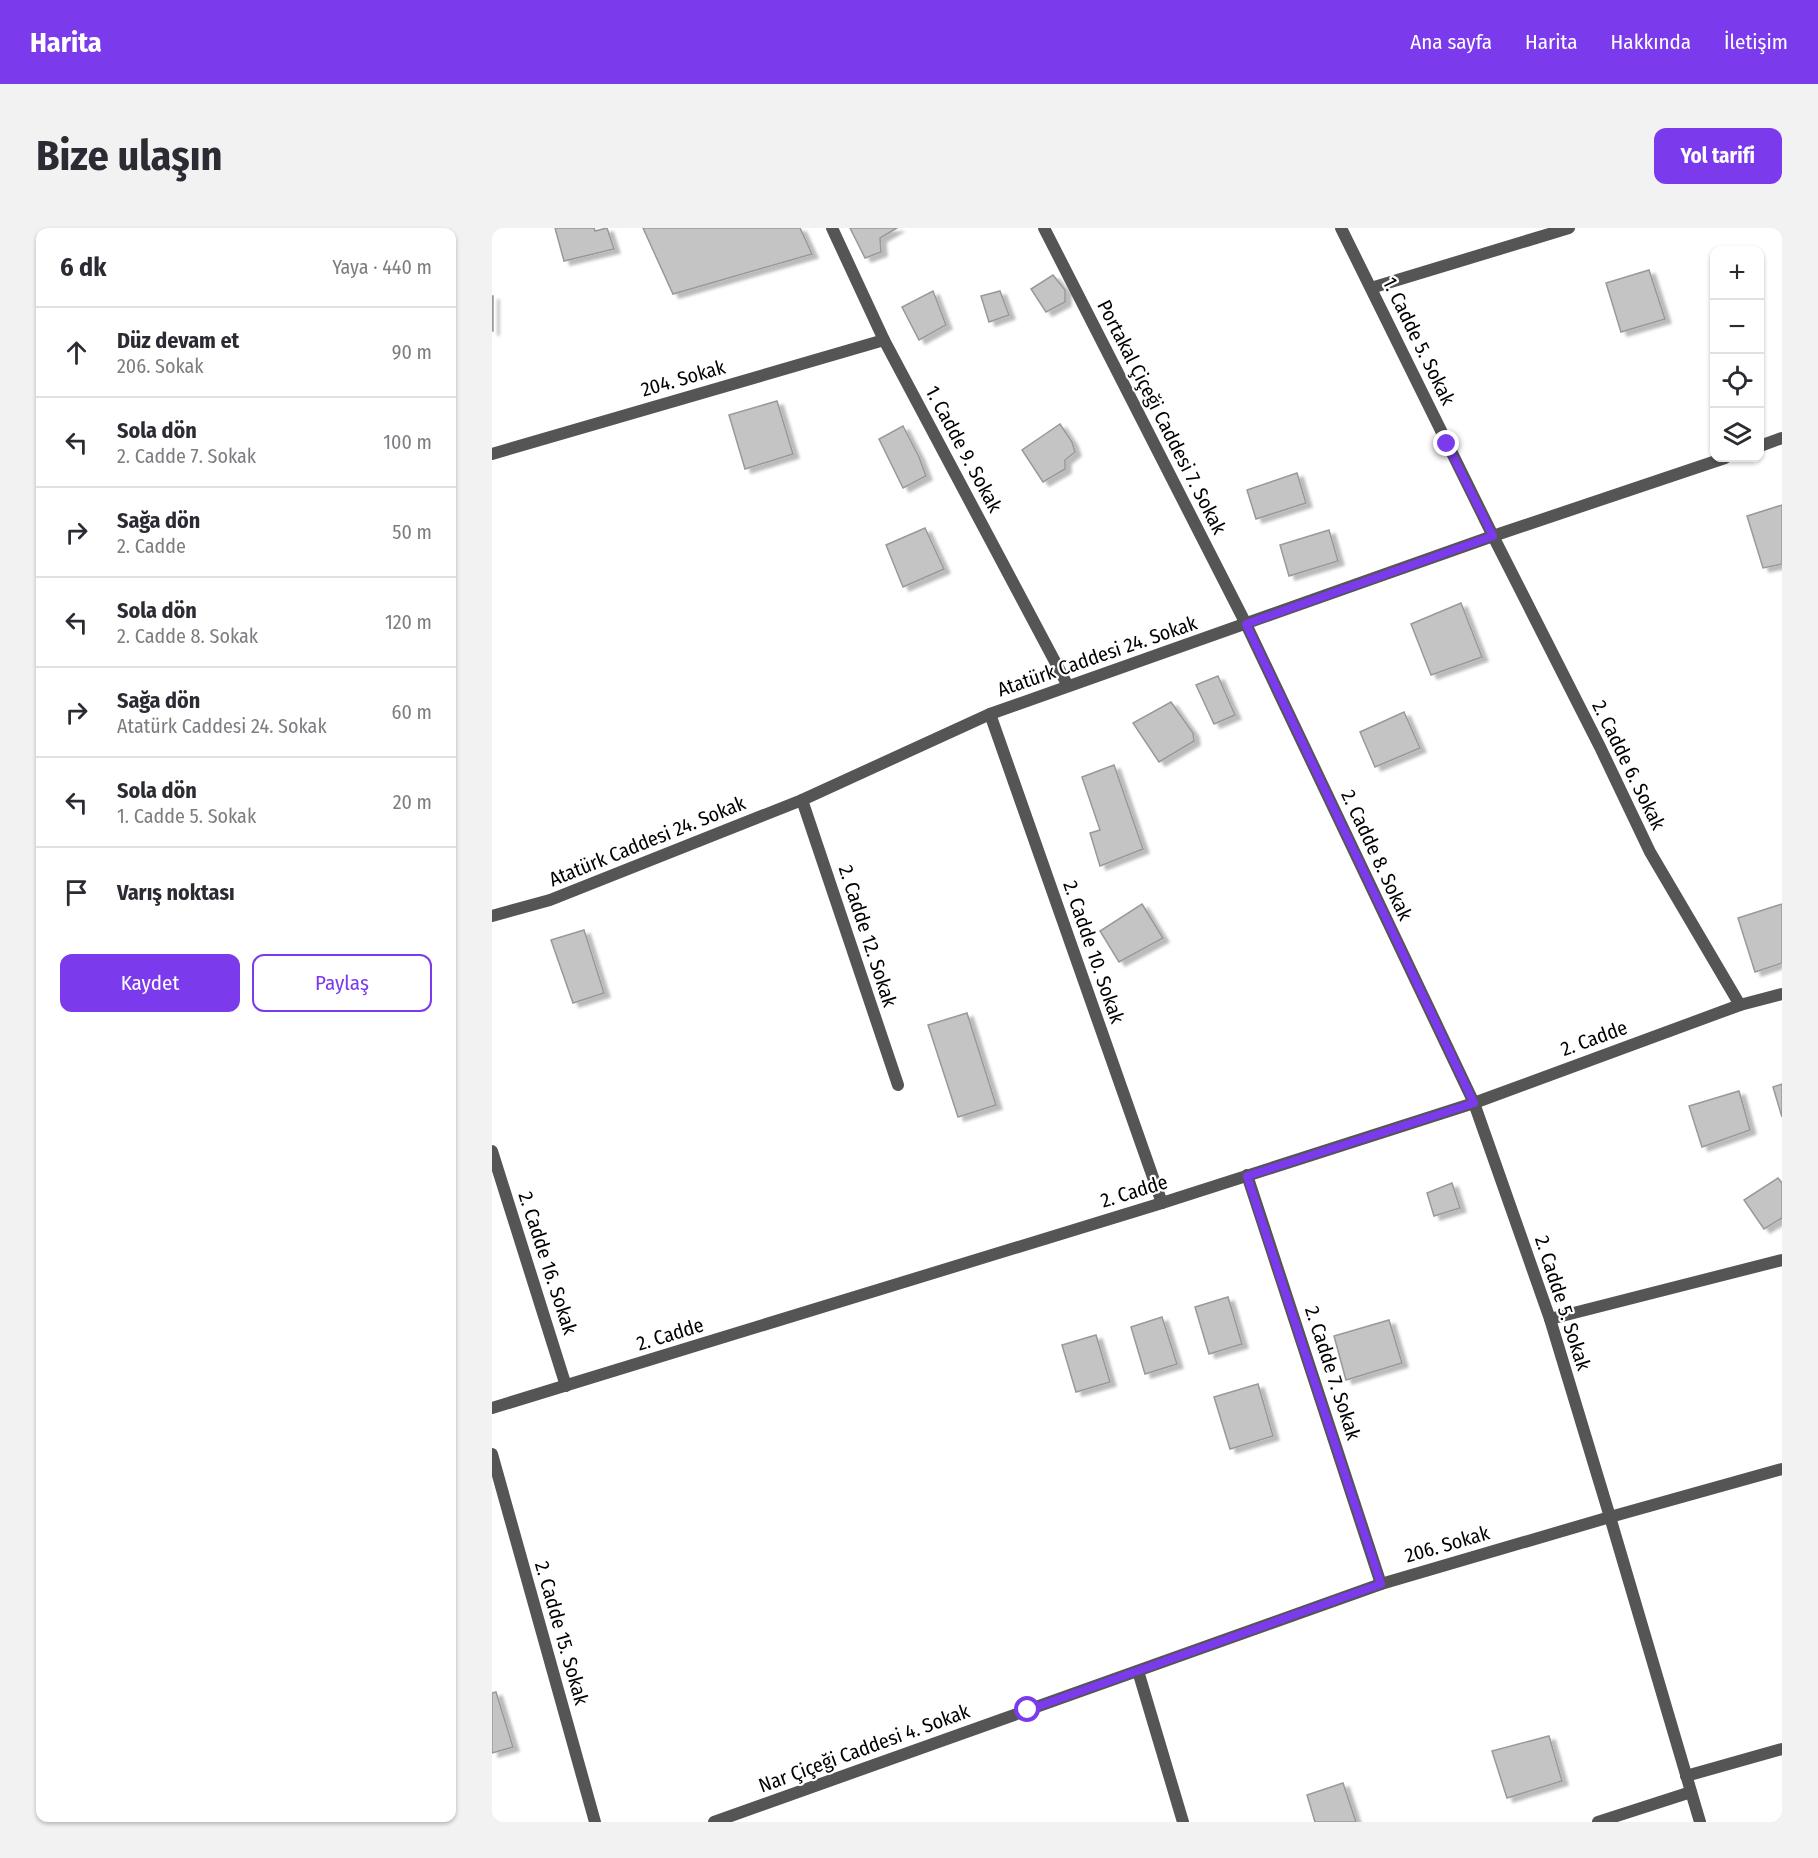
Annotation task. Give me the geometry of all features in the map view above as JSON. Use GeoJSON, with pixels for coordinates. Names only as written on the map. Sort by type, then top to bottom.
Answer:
{"type":"FeatureCollection","features":[{"type":"Feature","properties":{"kind":"street","name":"1. Cadde 9. Sokak"},"geometry":{"type":"LineString","coordinates":[[832,228],[884,339],[1068,686]]}},
{"type":"Feature","properties":{"kind":"street","name":"Portakal Çiçeği Caddesi 7. Sokak"},"geometry":{"type":"LineString","coordinates":[[1044,228],[1246,624]]}},
{"type":"Feature","properties":{"kind":"street","name":"1. Cadde 5. Sokak"},"geometry":{"type":"LineString","coordinates":[[1341,228],[1493,536]]}},
{"type":"Feature","properties":{"kind":"street"},"geometry":{"type":"LineString","coordinates":[[1371,288],[1569,228]]}},
{"type":"Feature","properties":{"kind":"street","name":"204. Sokak"},"geometry":{"type":"LineString","coordinates":[[492,454],[884,339]]}},
{"type":"Feature","properties":{"kind":"street"},"geometry":{"type":"LineString","coordinates":[[1764,445],[1782,438]]}},
{"type":"Feature","properties":{"kind":"street","name":"Atatürk Caddesi 24. Sokak"},"geometry":{"type":"LineString","coordinates":[[492,916],[550,900],[802,800],[990,714],[1493,536],[1713,462]]}},
{"type":"Feature","properties":{"kind":"street","name":"2. Cadde 6. Sokak"},"geometry":{"type":"LineString","coordinates":[[1493,536],[1600,747],[1650,852],[1740,1005]]}},
{"type":"Feature","properties":{"kind":"street","name":"2. Cadde 8. Sokak"},"geometry":{"type":"LineString","coordinates":[[1246,624],[1474,1103]]}},
{"type":"Feature","properties":{"kind":"street","name":"2. Cadde 10. Sokak"},"geometry":{"type":"LineString","coordinates":[[990,714],[1162,1203]]}},
{"type":"Feature","properties":{"kind":"street","name":"2. Cadde 12. Sokak"},"geometry":{"type":"LineString","coordinates":[[802,800],[897,1085]]}},
{"type":"Feature","properties":{"kind":"street","name":"2. Cadde"},"geometry":{"type":"LineString","coordinates":[[492,1408],[1247,1176],[1474,1103],[1740,1005],[1782,994]]}},
{"type":"Feature","properties":{"kind":"street","name":"2. Cadde 5. Sokak"},"geometry":{"type":"LineString","coordinates":[[1474,1103],[1550,1319],[1610,1517]]}},
{"type":"Feature","properties":{"kind":"street","name":"2. Cadde 16. Sokak"},"geometry":{"type":"LineString","coordinates":[[492,1151],[566,1386]]}},
{"type":"Feature","properties":{"kind":"street","name":"2. Cadde 7. Sokak"},"geometry":{"type":"LineString","coordinates":[[1247,1176],[1381,1584]]}},
{"type":"Feature","properties":{"kind":"street"},"geometry":{"type":"LineString","coordinates":[[1550,1319],[1782,1260]]}},
{"type":"Feature","properties":{"kind":"street","name":"2. Cadde 15. Sokak"},"geometry":{"type":"LineString","coordinates":[[492,1454],[595,1822]]}},
{"type":"Feature","properties":{"kind":"street","name":"206. Sokak"},"geometry":{"type":"LineString","coordinates":[[1028,1710],[1381,1584],[1782,1469]]}},
{"type":"Feature","properties":{"kind":"street"},"geometry":{"type":"LineString","coordinates":[[1610,1517],[1700,1822]]}},
{"type":"Feature","properties":{"kind":"street"},"geometry":{"type":"LineString","coordinates":[[1137,1671],[1182,1822]]}},
{"type":"Feature","properties":{"kind":"street","name":"Nar Çiçeği Caddesi 4. Sokak"},"geometry":{"type":"LineString","coordinates":[[714,1822],[1028,1710]]}},
{"type":"Feature","properties":{"kind":"street"},"geometry":{"type":"LineString","coordinates":[[1686,1776],[1782,1749]]}},
{"type":"Feature","properties":{"kind":"street"},"geometry":{"type":"LineString","coordinates":[[1598,1822],[1691,1792]]}},
{"type":"Feature","properties":{"kind":"building"},"geometry":{"type":"Polygon","coordinates":[[[555,228],[594,228],[595,231],[607,228],[614,249],[564,261],[555,228]]]}},
{"type":"Feature","properties":{"kind":"building"},"geometry":{"type":"Polygon","coordinates":[[[643,228],[800,228],[812,254],[673,294],[643,228]]]}},
{"type":"Feature","properties":{"kind":"building"},"geometry":{"type":"Polygon","coordinates":[[[850,228],[897,228],[880,238],[881,252],[865,258],[850,228]]]}},
{"type":"Feature","properties":{"kind":"building"},"geometry":{"type":"Polygon","coordinates":[[[1649,270],[1665,319],[1621,332],[1606,283],[1649,270]]]}},
{"type":"Feature","properties":{"kind":"building"},"geometry":{"type":"Polygon","coordinates":[[[1053,275],[1065,290],[1065,302],[1046,312],[1031,289],[1053,275]]]}},
{"type":"Feature","properties":{"kind":"building"},"geometry":{"type":"Polygon","coordinates":[[[933,291],[946,325],[919,340],[902,307],[933,291]]]}},
{"type":"Feature","properties":{"kind":"building"},"geometry":{"type":"Polygon","coordinates":[[[1000,291],[1009,315],[989,322],[981,296],[1000,291]]]}},
{"type":"Feature","properties":{"kind":"building"},"geometry":{"type":"Polygon","coordinates":[[[493,296],[493,331],[492,331],[493,296]]]}},
{"type":"Feature","properties":{"kind":"building"},"geometry":{"type":"Polygon","coordinates":[[[777,401],[793,454],[745,469],[729,415],[777,401]]]}},
{"type":"Feature","properties":{"kind":"building"},"geometry":{"type":"Polygon","coordinates":[[[1060,424],[1072,442],[1075,452],[1065,460],[1065,469],[1043,482],[1022,450],[1060,424]]]}},
{"type":"Feature","properties":{"kind":"building"},"geometry":{"type":"Polygon","coordinates":[[[903,426],[926,476],[903,488],[879,439],[903,426]]]}},
{"type":"Feature","properties":{"kind":"building"},"geometry":{"type":"Polygon","coordinates":[[[1297,473],[1306,503],[1256,519],[1247,490],[1297,473]]]}},
{"type":"Feature","properties":{"kind":"building"},"geometry":{"type":"Polygon","coordinates":[[[1782,505],[1782,564],[1763,568],[1747,516],[1782,505]]]}},
{"type":"Feature","properties":{"kind":"building"},"geometry":{"type":"Polygon","coordinates":[[[925,528],[944,569],[903,587],[886,545],[925,528]]]}},
{"type":"Feature","properties":{"kind":"building"},"geometry":{"type":"Polygon","coordinates":[[[1329,530],[1338,561],[1289,576],[1280,545],[1329,530]]]}},
{"type":"Feature","properties":{"kind":"building"},"geometry":{"type":"Polygon","coordinates":[[[1461,603],[1482,657],[1431,675],[1411,624],[1461,603]]]}},
{"type":"Feature","properties":{"kind":"building"},"geometry":{"type":"Polygon","coordinates":[[[1218,676],[1235,715],[1214,724],[1196,685],[1218,676]]]}},
{"type":"Feature","properties":{"kind":"building"},"geometry":{"type":"Polygon","coordinates":[[[1171,702],[1193,733],[1194,741],[1159,762],[1133,723],[1171,702]]]}},
{"type":"Feature","properties":{"kind":"building"},"geometry":{"type":"Polygon","coordinates":[[[1404,712],[1420,748],[1375,767],[1360,732],[1404,712]]]}},
{"type":"Feature","properties":{"kind":"building"},"geometry":{"type":"Polygon","coordinates":[[[1114,765],[1143,849],[1100,866],[1090,833],[1100,830],[1082,777],[1114,765]]]}},
{"type":"Feature","properties":{"kind":"building"},"geometry":{"type":"Polygon","coordinates":[[[1142,904],[1163,938],[1119,962],[1100,931],[1142,904]]]}},
{"type":"Feature","properties":{"kind":"building"},"geometry":{"type":"Polygon","coordinates":[[[1782,904],[1782,963],[1755,972],[1738,918],[1782,904]]]}},
{"type":"Feature","properties":{"kind":"building"},"geometry":{"type":"Polygon","coordinates":[[[584,930],[604,993],[573,1003],[551,940],[584,930]]]}},
{"type":"Feature","properties":{"kind":"building"},"geometry":{"type":"Polygon","coordinates":[[[967,1013],[996,1105],[958,1117],[928,1025],[967,1013]]]}},
{"type":"Feature","properties":{"kind":"building"},"geometry":{"type":"Polygon","coordinates":[[[1782,1084],[1782,1117],[1773,1087],[1782,1084]]]}},
{"type":"Feature","properties":{"kind":"building"},"geometry":{"type":"Polygon","coordinates":[[[1739,1091],[1750,1130],[1702,1147],[1689,1106],[1739,1091]]]}},
{"type":"Feature","properties":{"kind":"building"},"geometry":{"type":"Polygon","coordinates":[[[1778,1178],[1782,1183],[1782,1218],[1764,1229],[1744,1200],[1778,1178]]]}},
{"type":"Feature","properties":{"kind":"building"},"geometry":{"type":"Polygon","coordinates":[[[1452,1183],[1460,1208],[1434,1216],[1427,1193],[1452,1183]]]}},
{"type":"Feature","properties":{"kind":"building"},"geometry":{"type":"Polygon","coordinates":[[[1228,1297],[1242,1344],[1209,1354],[1195,1307],[1228,1297]]]}},
{"type":"Feature","properties":{"kind":"building"},"geometry":{"type":"Polygon","coordinates":[[[1162,1317],[1177,1364],[1145,1374],[1131,1327],[1162,1317]]]}},
{"type":"Feature","properties":{"kind":"building"},"geometry":{"type":"Polygon","coordinates":[[[1389,1320],[1402,1363],[1346,1380],[1334,1336],[1389,1320]]]}},
{"type":"Feature","properties":{"kind":"building"},"geometry":{"type":"Polygon","coordinates":[[[1096,1335],[1110,1382],[1076,1392],[1062,1345],[1096,1335]]]}},
{"type":"Feature","properties":{"kind":"building"},"geometry":{"type":"Polygon","coordinates":[[[1258,1384],[1273,1436],[1230,1449],[1214,1397],[1258,1384]]]}},
{"type":"Feature","properties":{"kind":"building"},"geometry":{"type":"Polygon","coordinates":[[[496,1692],[513,1747],[492,1753],[492,1693],[496,1692]]]}},
{"type":"Feature","properties":{"kind":"building"},"geometry":{"type":"Polygon","coordinates":[[[1549,1736],[1562,1781],[1507,1798],[1492,1751],[1549,1736]]]}},
{"type":"Feature","properties":{"kind":"building"},"geometry":{"type":"Polygon","coordinates":[[[1343,1783],[1356,1822],[1315,1822],[1307,1795],[1343,1783]]]}},
{"type":"Feature","properties":{"kind":"route"},"geometry":{"type":"LineString","coordinates":[[1028,1710],[1381,1584],[1247,1176],[1474,1103],[1246,624],[1493,536],[1447,444]]}}]}
